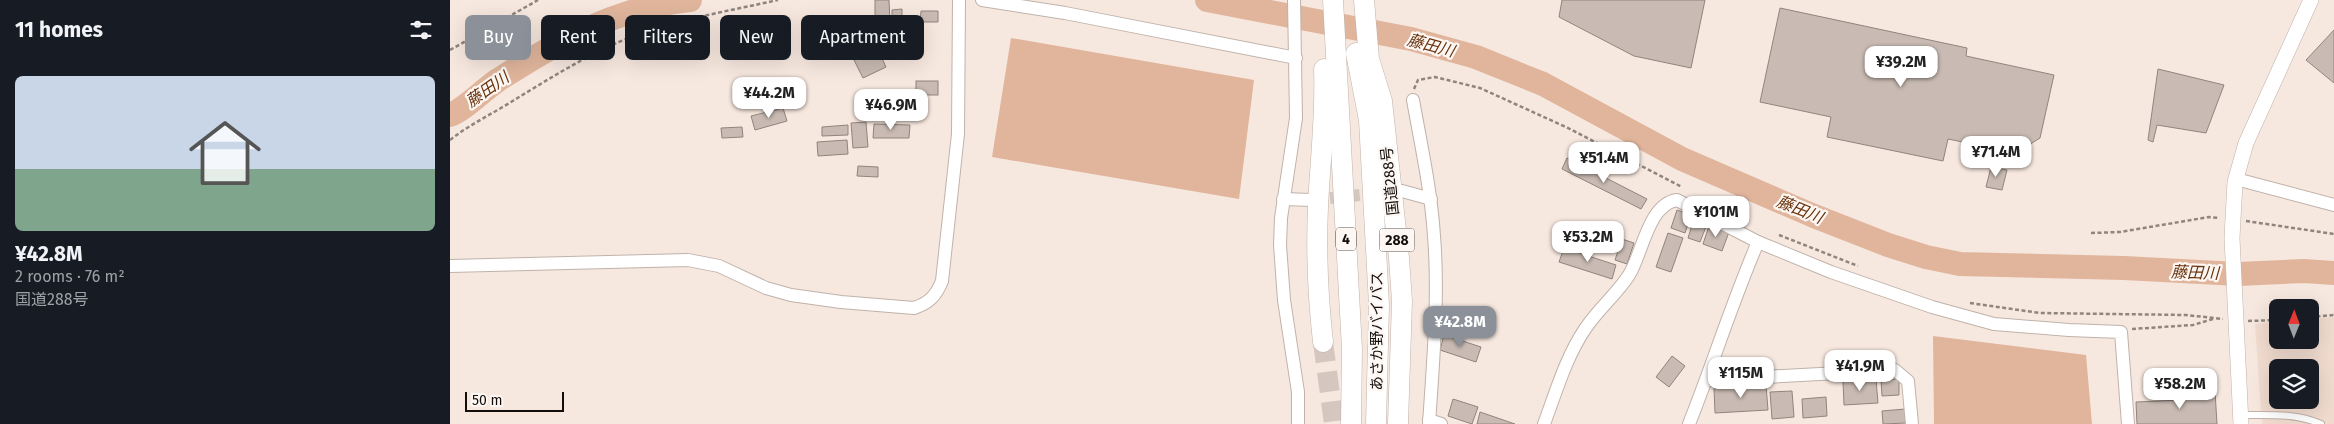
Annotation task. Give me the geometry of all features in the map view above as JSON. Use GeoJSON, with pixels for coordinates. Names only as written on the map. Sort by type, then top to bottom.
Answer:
{"type":"FeatureCollection","features":[{"type":"Feature","properties":{"kind":"highway"},"geometry":{"type":"LineString","coordinates":[[1322,0],[1330,53],[1325,93],[1318,209],[1319,301],[1323,342]]}},
{"type":"Feature","properties":{"kind":"highway","name":"あさか野バイパス"},"geometry":{"type":"LineString","coordinates":[[1333,0],[1330,53],[1352,349],[1351,424]]}},
{"type":"Feature","properties":{"kind":"highway","name":"あさか野バイパス"},"geometry":{"type":"LineString","coordinates":[[1353,0],[1370,130],[1379,305],[1376,424]]}},
{"type":"Feature","properties":{"kind":"highway","name":"国道288号"},"geometry":{"type":"LineString","coordinates":[[1364,0],[1362,58],[1382,101],[1399,258],[1402,301],[1398,424]]}},
{"type":"Feature","properties":{"kind":"street"},"geometry":{"type":"LineString","coordinates":[[450,266],[688,260],[719,266],[766,288],[790,295],[841,302],[914,308],[924,305],[936,296],[942,281],[956,166],[959,0]]}},
{"type":"Feature","properties":{"kind":"street"},"geometry":{"type":"LineString","coordinates":[[982,0],[1296,52]]}},
{"type":"Feature","properties":{"kind":"street"},"geometry":{"type":"LineString","coordinates":[[1294,0],[1296,118],[1280,227],[1282,275],[1298,392],[1298,424]]}},
{"type":"Feature","properties":{"kind":"street"},"geometry":{"type":"LineString","coordinates":[[2240,419],[2232,238],[2236,179],[2246,143],[2312,0]]}},
{"type":"Feature","properties":{"kind":"street"},"geometry":{"type":"LineString","coordinates":[[1413,100],[1431,199],[1436,281],[1433,423]]}},
{"type":"Feature","properties":{"kind":"street"},"geometry":{"type":"LineString","coordinates":[[2236,179],[2334,205]]}},
{"type":"Feature","properties":{"kind":"street"},"geometry":{"type":"LineString","coordinates":[[1402,191],[1431,199]]}},
{"type":"Feature","properties":{"kind":"street"},"geometry":{"type":"LineString","coordinates":[[1283,199],[1312,200]]}},
{"type":"Feature","properties":{"kind":"street"},"geometry":{"type":"LineString","coordinates":[[1544,424],[1564,369],[1585,328],[1630,274],[1650,224],[1656,214],[1670,201],[1677,200],[1758,242],[1831,272],[1932,308],[1994,324],[2121,332],[2128,424]]}},
{"type":"Feature","properties":{"kind":"street"},"geometry":{"type":"LineString","coordinates":[[1688,424],[1707,380],[1741,281],[1758,242]]}},
{"type":"Feature","properties":{"kind":"street"},"geometry":{"type":"LineString","coordinates":[[1707,380],[1895,370],[1908,381],[1912,424]]}},
{"type":"Feature","properties":{"kind":"lane"},"geometry":{"type":"LineString","coordinates":[[2240,419],[2293,417],[2312,420],[2320,424]]}},
{"type":"Feature","properties":{"kind":"path"},"geometry":{"type":"LineString","coordinates":[[450,50],[538,0]]}},
{"type":"Feature","properties":{"kind":"path"},"geometry":{"type":"LineString","coordinates":[[450,140],[468,126],[540,84],[602,51],[641,34],[693,19],[778,0]]}},
{"type":"Feature","properties":{"kind":"path"},"geometry":{"type":"LineString","coordinates":[[1413,100],[1414,84],[1418,80],[1427,78],[1435,77],[1480,88],[1568,128],[1682,187]]}},
{"type":"Feature","properties":{"kind":"path"},"geometry":{"type":"LineString","coordinates":[[2091,233],[2120,232],[2209,217],[2334,234]]}},
{"type":"Feature","properties":{"kind":"path"},"geometry":{"type":"LineString","coordinates":[[1773,233],[1863,269]]}},
{"type":"Feature","properties":{"kind":"path"},"geometry":{"type":"LineString","coordinates":[[1965,302],[2040,314],[2186,315],[2213,318],[2234,314],[2269,319]]}},
{"type":"Feature","properties":{"kind":"path"},"geometry":{"type":"LineString","coordinates":[[2319,316],[2334,315]]}},
{"type":"Feature","properties":{"kind":"path"},"geometry":{"type":"LineString","coordinates":[[2121,332],[2193,325],[2211,321],[2213,318]]}},
{"type":"Feature","properties":{"kind":"shaded area"},"geometry":{"type":"Polygon","coordinates":[[[1011,38],[1254,80],[1239,199],[992,157],[1011,38]]]}},
{"type":"Feature","properties":{"kind":"shaded area"},"geometry":{"type":"Polygon","coordinates":[[[2334,317],[2334,424],[2262,424],[2255,324],[2269,323],[2269,349],[2319,349],[2319,318],[2334,317]]]}},
{"type":"Feature","properties":{"kind":"shaded area"},"geometry":{"type":"Polygon","coordinates":[[[1933,336],[2086,355],[2092,424],[1934,424],[1933,336]]]}},
{"type":"Feature","properties":{"kind":"building"},"geometry":{"type":"Polygon","coordinates":[[[875,0],[889,0],[890,15],[875,15],[875,0]]]}},
{"type":"Feature","properties":{"kind":"building"},"geometry":{"type":"Polygon","coordinates":[[[1562,0],[1705,0],[1691,68],[1634,56],[1559,17],[1562,0]]]}},
{"type":"Feature","properties":{"kind":"building"},"geometry":{"type":"Polygon","coordinates":[[[1780,8],[1967,48],[1966,56],[2054,75],[2040,138],[2016,153],[1948,139],[1943,161],[1827,137],[1831,117],[1760,102],[1780,8]]]}},
{"type":"Feature","properties":{"kind":"building"},"geometry":{"type":"Polygon","coordinates":[[[902,9],[902,15],[892,15],[892,10],[902,9]]]}},
{"type":"Feature","properties":{"kind":"building"},"geometry":{"type":"Polygon","coordinates":[[[921,11],[938,11],[938,22],[924,22],[924,15],[921,15],[921,11]]]}},
{"type":"Feature","properties":{"kind":"building"},"geometry":{"type":"Polygon","coordinates":[[[2334,30],[2334,83],[2306,60],[2334,30]]]}},
{"type":"Feature","properties":{"kind":"building"},"geometry":{"type":"Polygon","coordinates":[[[854,60],[883,60],[886,67],[863,78],[854,60]]]}},
{"type":"Feature","properties":{"kind":"building"},"geometry":{"type":"Polygon","coordinates":[[[2158,69],[2224,85],[2206,133],[2157,125],[2153,142],[2148,140],[2158,69]]]}},
{"type":"Feature","properties":{"kind":"building"},"geometry":{"type":"Polygon","coordinates":[[[916,81],[938,81],[938,95],[916,95],[916,81]]]}},
{"type":"Feature","properties":{"kind":"building"},"geometry":{"type":"Polygon","coordinates":[[[783,108],[787,121],[755,130],[751,116],[783,108]]]}},
{"type":"Feature","properties":{"kind":"building"},"geometry":{"type":"Polygon","coordinates":[[[866,122],[868,147],[853,148],[851,123],[866,122]]]}},
{"type":"Feature","properties":{"kind":"building"},"geometry":{"type":"Polygon","coordinates":[[[874,124],[910,125],[909,138],[873,138],[874,124]]]}},
{"type":"Feature","properties":{"kind":"building"},"geometry":{"type":"Polygon","coordinates":[[[848,125],[848,135],[822,136],[822,127],[848,125]]]}},
{"type":"Feature","properties":{"kind":"building"},"geometry":{"type":"Polygon","coordinates":[[[742,127],[743,137],[722,138],[721,128],[742,127]]]}},
{"type":"Feature","properties":{"kind":"building"},"geometry":{"type":"Polygon","coordinates":[[[847,140],[848,154],[818,156],[817,142],[847,140]]]}},
{"type":"Feature","properties":{"kind":"building"},"geometry":{"type":"Polygon","coordinates":[[[1567,158],[1647,199],[1641,209],[1562,169],[1567,158]]]}},
{"type":"Feature","properties":{"kind":"building"},"geometry":{"type":"Polygon","coordinates":[[[858,166],[878,167],[878,177],[857,176],[858,166]]]}},
{"type":"Feature","properties":{"kind":"building"},"geometry":{"type":"Polygon","coordinates":[[[1991,167],[2007,170],[2002,190],[1986,187],[1991,167]]]}},
{"type":"Feature","properties":{"kind":"building"},"geometry":{"type":"Polygon","coordinates":[[[1677,210],[1691,215],[1685,233],[1671,228],[1677,210]]]}},
{"type":"Feature","properties":{"kind":"building"},"geometry":{"type":"Polygon","coordinates":[[[1694,219],[1707,224],[1700,242],[1688,238],[1694,219]]]}},
{"type":"Feature","properties":{"kind":"building"},"geometry":{"type":"Polygon","coordinates":[[[1709,226],[1729,232],[1722,251],[1703,244],[1709,226]]]}},
{"type":"Feature","properties":{"kind":"building"},"geometry":{"type":"Polygon","coordinates":[[[1668,233],[1683,238],[1671,272],[1656,267],[1668,233]]]}},
{"type":"Feature","properties":{"kind":"building"},"geometry":{"type":"Polygon","coordinates":[[[1622,239],[1634,243],[1627,264],[1615,260],[1622,239]]]}},
{"type":"Feature","properties":{"kind":"building"},"geometry":{"type":"Polygon","coordinates":[[[1564,248],[1616,265],[1612,279],[1559,262],[1564,248]]]}},
{"type":"Feature","properties":{"kind":"building"},"geometry":{"type":"Polygon","coordinates":[[[1444,335],[1481,347],[1476,362],[1440,350],[1444,335]]]}},
{"type":"Feature","properties":{"kind":"building"},"geometry":{"type":"Polygon","coordinates":[[[1672,356],[1685,366],[1669,387],[1656,377],[1672,356]]]}},
{"type":"Feature","properties":{"kind":"building"},"geometry":{"type":"Polygon","coordinates":[[[1876,379],[1878,403],[1844,405],[1843,381],[1876,379]]]}},
{"type":"Feature","properties":{"kind":"building"},"geometry":{"type":"Polygon","coordinates":[[[1899,379],[1899,395],[1882,396],[1881,380],[1899,379]]]}},
{"type":"Feature","properties":{"kind":"building"},"geometry":{"type":"Polygon","coordinates":[[[1766,385],[1768,410],[1715,413],[1714,388],[1766,385]]]}},
{"type":"Feature","properties":{"kind":"building"},"geometry":{"type":"Polygon","coordinates":[[[1792,391],[1794,417],[1772,419],[1770,392],[1792,391]]]}},
{"type":"Feature","properties":{"kind":"building"},"geometry":{"type":"Polygon","coordinates":[[[2215,391],[2217,424],[2137,424],[2136,402],[2181,400],[2181,393],[2215,391]]]}},
{"type":"Feature","properties":{"kind":"building"},"geometry":{"type":"Polygon","coordinates":[[[1826,397],[1827,416],[1803,418],[1802,399],[1826,397]]]}},
{"type":"Feature","properties":{"kind":"building"},"geometry":{"type":"Polygon","coordinates":[[[1453,399],[1478,407],[1472,424],[1448,416],[1453,399]]]}},
{"type":"Feature","properties":{"kind":"building"},"geometry":{"type":"Polygon","coordinates":[[[1905,409],[1906,423],[1883,424],[1882,411],[1905,409]]]}},
{"type":"Feature","properties":{"kind":"building"},"geometry":{"type":"Polygon","coordinates":[[[1480,412],[1515,424],[1477,424],[1480,412]]]}},
{"type":"Feature","properties":{"kind":"waterway","name":"藤田川"},"geometry":{"type":"LineString","coordinates":[[450,115],[461,109],[498,80],[566,39],[613,18],[637,10],[690,0]]}},
{"type":"Feature","properties":{"kind":"waterway","name":"藤田川"},"geometry":{"type":"LineString","coordinates":[[1207,0],[1411,39],[1476,57],[1543,84],[1682,159],[1814,216],[1888,245],[1926,257],[1960,264],[2124,268],[2238,274],[2304,271],[2334,273]]}},
{"type":"Feature","properties":{"kind":"tunnel"},"geometry":{"type":"LineString","coordinates":[[1312,200],[1379,193]]}},
{"type":"Feature","properties":{"kind":"tunnel"},"geometry":{"type":"LineString","coordinates":[[1323,342],[1334,424]]}}]}
